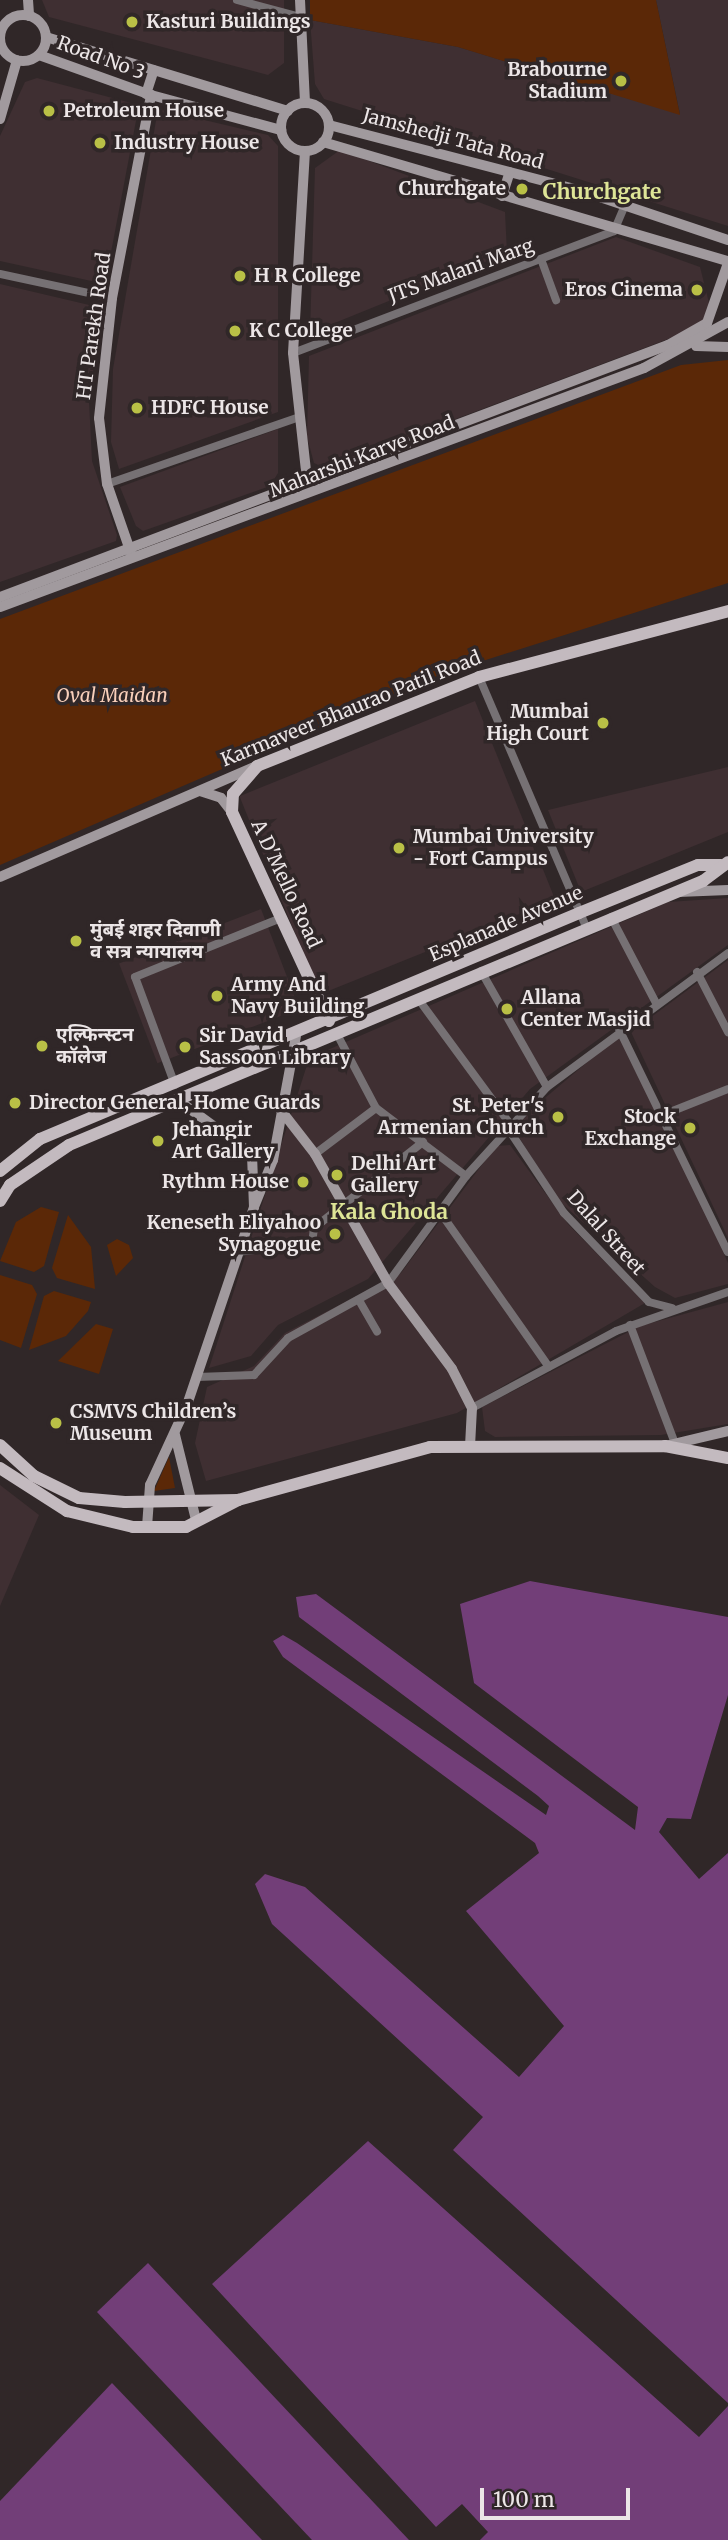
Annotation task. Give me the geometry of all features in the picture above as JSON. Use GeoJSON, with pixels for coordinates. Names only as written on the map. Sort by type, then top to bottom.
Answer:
{"type":"FeatureCollection","features":[{"type":"Feature","properties":{"kind":"main road","name":"Karmaveer Bhaurao Patil Road"},"geometry":{"type":"LineString","coordinates":[[257,766],[479,677],[728,611]]}},
{"type":"Feature","properties":{"kind":"main road","name":"A D'Mello Road"},"geometry":{"type":"LineString","coordinates":[[257,766],[233,794],[232,813],[329,1021]]}},
{"type":"Feature","properties":{"kind":"main road","name":"Esplanade Avenue"},"geometry":{"type":"LineString","coordinates":[[0,1171],[40,1139],[296,1036],[579,912],[698,865],[725,864]]}},
{"type":"Feature","properties":{"kind":"main road"},"geometry":{"type":"LineString","coordinates":[[0,1201],[51,1154],[294,1055],[586,927],[674,893],[725,864]]}},
{"type":"Feature","properties":{"kind":"main road"},"geometry":{"type":"LineString","coordinates":[[631,892],[636,907]]}},
{"type":"Feature","properties":{"kind":"main road"},"geometry":{"type":"LineString","coordinates":[[329,1021],[343,1034]]}},
{"type":"Feature","properties":{"kind":"main road"},"geometry":{"type":"LineString","coordinates":[[310,1030],[317,1045]]}},
{"type":"Feature","properties":{"kind":"main road"},"geometry":{"type":"LineString","coordinates":[[0,1468],[66,1511],[147,1527],[177,1529],[238,1500],[402,1452],[470,1446],[669,1443],[728,1458]]}},
{"type":"Feature","properties":{"kind":"main road"},"geometry":{"type":"LineString","coordinates":[[0,1445],[34,1476],[79,1498],[148,1502],[193,1497],[238,1500]]}},
{"type":"Feature","properties":{"kind":"street"},"geometry":{"type":"LineString","coordinates":[[28,0],[29,16],[46,37],[288,111],[305,103],[300,0]]}},
{"type":"Feature","properties":{"kind":"street"},"geometry":{"type":"LineString","coordinates":[[237,0],[300,17]]}},
{"type":"Feature","properties":{"kind":"street"},"geometry":{"type":"LineString","coordinates":[[17,61],[2,47],[1,31],[9,20],[29,16]]}},
{"type":"Feature","properties":{"kind":"street"},"geometry":{"type":"LineString","coordinates":[[17,61],[39,55],[46,37]]}},
{"type":"Feature","properties":{"kind":"street","name":"Road No 3"},"geometry":{"type":"LineString","coordinates":[[39,55],[149,94],[281,130]]}},
{"type":"Feature","properties":{"kind":"street"},"geometry":{"type":"LineString","coordinates":[[0,119],[17,61]]}},
{"type":"Feature","properties":{"kind":"street","name":"HT Parekh Road"},"geometry":{"type":"LineString","coordinates":[[131,555],[107,485],[99,418],[112,298],[154,70]]}},
{"type":"Feature","properties":{"kind":"street"},"geometry":{"type":"LineString","coordinates":[[182,103],[188,80]]}},
{"type":"Feature","properties":{"kind":"street","name":"Jamshedji Tata Road"},"geometry":{"type":"LineString","coordinates":[[305,103],[323,111],[329,125],[625,205],[728,240]]}},
{"type":"Feature","properties":{"kind":"street"},"geometry":{"type":"LineString","coordinates":[[288,111],[281,130],[287,143],[305,151]]}},
{"type":"Feature","properties":{"kind":"street"},"geometry":{"type":"LineString","coordinates":[[323,142],[329,125]]}},
{"type":"Feature","properties":{"kind":"street"},"geometry":{"type":"LineString","coordinates":[[305,151],[323,142],[614,231],[728,262]]}},
{"type":"Feature","properties":{"kind":"street"},"geometry":{"type":"LineString","coordinates":[[305,151],[293,352],[296,418],[309,490]]}},
{"type":"Feature","properties":{"kind":"street"},"geometry":{"type":"LineString","coordinates":[[502,196],[510,172]]}},
{"type":"Feature","properties":{"kind":"street"},"geometry":{"type":"LineString","coordinates":[[614,231],[625,205]]}},
{"type":"Feature","properties":{"kind":"street","name":"JTS Malani Marg"},"geometry":{"type":"LineString","coordinates":[[293,352],[614,231]]}},
{"type":"Feature","properties":{"kind":"street"},"geometry":{"type":"LineString","coordinates":[[541,259],[556,300]]}},
{"type":"Feature","properties":{"kind":"street","name":"Maharshi Karve Road"},"geometry":{"type":"LineString","coordinates":[[309,490],[668,345],[707,324],[728,262]]}},
{"type":"Feature","properties":{"kind":"street"},"geometry":{"type":"LineString","coordinates":[[0,274],[112,298]]}},
{"type":"Feature","properties":{"kind":"street","name":"Maharshi Karve Road"},"geometry":{"type":"LineString","coordinates":[[0,607],[131,555],[694,346],[728,322]]}},
{"type":"Feature","properties":{"kind":"street"},"geometry":{"type":"LineString","coordinates":[[694,346],[728,347]]}},
{"type":"Feature","properties":{"kind":"street"},"geometry":{"type":"LineString","coordinates":[[107,485],[296,418]]}},
{"type":"Feature","properties":{"kind":"street","name":"Maharshi Karve Road"},"geometry":{"type":"LineString","coordinates":[[0,597],[131,555]]}},
{"type":"Feature","properties":{"kind":"street"},"geometry":{"type":"LineString","coordinates":[[479,677],[586,927]]}},
{"type":"Feature","properties":{"kind":"street","name":"Karmaveer Bhaurao Patil Road"},"geometry":{"type":"LineString","coordinates":[[0,877],[257,766]]}},
{"type":"Feature","properties":{"kind":"street"},"geometry":{"type":"LineString","coordinates":[[200,791],[221,798],[232,813]]}},
{"type":"Feature","properties":{"kind":"street"},"geometry":{"type":"LineString","coordinates":[[674,893],[728,891]]}},
{"type":"Feature","properties":{"kind":"street"},"geometry":{"type":"LineString","coordinates":[[611,917],[656,1003]]}},
{"type":"Feature","properties":{"kind":"street"},"geometry":{"type":"LineString","coordinates":[[175,1086],[135,977],[281,918]]}},
{"type":"Feature","properties":{"kind":"street"},"geometry":{"type":"LineString","coordinates":[[197,1377],[254,1375],[288,1338],[360,1302],[388,1283],[466,1176],[509,1125],[547,1087],[619,1028],[728,953]]}},
{"type":"Feature","properties":{"kind":"street"},"geometry":{"type":"LineString","coordinates":[[481,971],[547,1087]]}},
{"type":"Feature","properties":{"kind":"street"},"geometry":{"type":"LineString","coordinates":[[697,972],[728,1032]]}},
{"type":"Feature","properties":{"kind":"street","name":"Dalal Street"},"geometry":{"type":"LineString","coordinates":[[419,1000],[509,1125],[564,1213],[649,1303],[672,1308]]}},
{"type":"Feature","properties":{"kind":"street"},"geometry":{"type":"LineString","coordinates":[[619,1028],[665,1114],[728,1252]]}},
{"type":"Feature","properties":{"kind":"street"},"geometry":{"type":"LineString","coordinates":[[343,1034],[376,1108],[466,1176]]}},
{"type":"Feature","properties":{"kind":"street"},"geometry":{"type":"LineString","coordinates":[[147,1527],[148,1502],[197,1377],[236,1252],[273,1160],[280,1109],[294,1055],[296,1036]]}},
{"type":"Feature","properties":{"kind":"street"},"geometry":{"type":"LineString","coordinates":[[665,1114],[728,1088]]}},
{"type":"Feature","properties":{"kind":"street"},"geometry":{"type":"LineString","coordinates":[[179,1101],[252,1154],[273,1160]]}},
{"type":"Feature","properties":{"kind":"street"},"geometry":{"type":"LineString","coordinates":[[314,1154],[376,1108]]}},
{"type":"Feature","properties":{"kind":"street"},"geometry":{"type":"LineString","coordinates":[[280,1109],[314,1154],[343,1209],[388,1283],[435,1340],[472,1408],[470,1446]]}},
{"type":"Feature","properties":{"kind":"street"},"geometry":{"type":"LineString","coordinates":[[236,1252],[312,1244],[314,1228],[343,1209],[423,1142]]}},
{"type":"Feature","properties":{"kind":"street"},"geometry":{"type":"LineString","coordinates":[[252,1154],[254,1207]]}},
{"type":"Feature","properties":{"kind":"street"},"geometry":{"type":"LineString","coordinates":[[440,1212],[549,1367]]}},
{"type":"Feature","properties":{"kind":"street"},"geometry":{"type":"LineString","coordinates":[[472,1408],[630,1325],[672,1308],[728,1292]]}},
{"type":"Feature","properties":{"kind":"street"},"geometry":{"type":"LineString","coordinates":[[360,1302],[377,1332]]}},
{"type":"Feature","properties":{"kind":"street"},"geometry":{"type":"LineString","coordinates":[[630,1325],[669,1443],[728,1431]]}},
{"type":"Feature","properties":{"kind":"street"},"geometry":{"type":"LineString","coordinates":[[174,1435],[193,1497],[196,1520]]}},
{"type":"Feature","properties":{"kind":"shaded area"},"geometry":{"type":"Polygon","coordinates":[[[42,0],[284,0],[284,63],[268,75],[49,17],[42,0]]]}},
{"type":"Feature","properties":{"kind":"shaded area"},"geometry":{"type":"Polygon","coordinates":[[[656,0],[728,0],[728,226],[324,99],[315,84],[310,20],[458,47],[680,114],[656,0]]]}},
{"type":"Feature","properties":{"kind":"shaded area"},"geometry":{"type":"Polygon","coordinates":[[[37,78],[139,105],[105,284],[0,261],[0,136],[25,82],[37,78]]]}},
{"type":"Feature","properties":{"kind":"shaded area"},"geometry":{"type":"Polygon","coordinates":[[[158,109],[268,135],[278,146],[278,412],[119,469],[111,442],[113,369],[158,109]]]}},
{"type":"Feature","properties":{"kind":"shaded area"},"geometry":{"type":"Polygon","coordinates":[[[340,150],[505,212],[507,253],[310,333],[315,168],[340,150]]]}},
{"type":"Feature","properties":{"kind":"shaded area"},"geometry":{"type":"Polygon","coordinates":[[[616,237],[700,267],[711,311],[700,327],[325,468],[314,463],[307,437],[309,356],[616,237]]]}},
{"type":"Feature","properties":{"kind":"shaded area"},"geometry":{"type":"Polygon","coordinates":[[[0,284],[102,308],[89,401],[92,461],[117,535],[116,541],[0,582],[0,284]]]}},
{"type":"Feature","properties":{"kind":"shaded area"},"geometry":{"type":"Polygon","coordinates":[[[278,429],[278,473],[270,486],[143,531],[136,526],[120,487],[278,429]]]}},
{"type":"Feature","properties":{"kind":"shaded area","name":"Mumbai University - Fort Campus"},"geometry":{"type":"Polygon","coordinates":[[[475,701],[555,899],[320,995],[239,796],[475,701]]]}},
{"type":"Feature","properties":{"kind":"shaded area"},"geometry":{"type":"Polygon","coordinates":[[[728,767],[728,832],[581,892],[548,810],[728,767]]]}},
{"type":"Feature","properties":{"kind":"shaded area"},"geometry":{"type":"Polygon","coordinates":[[[728,898],[728,945],[530,1089],[368,1279],[278,1325],[251,1356],[209,1368],[308,1062],[316,1055],[668,902],[728,898]]]}},
{"type":"Feature","properties":{"kind":"shaded area"},"geometry":{"type":"Polygon","coordinates":[[[261,909],[299,1009],[157,1063],[119,963],[261,909]]]}},
{"type":"Feature","properties":{"kind":"shaded area"},"geometry":{"type":"Polygon","coordinates":[[[728,960],[728,1238],[631,1032],[728,960]]]}},
{"type":"Feature","properties":{"kind":"shaded area"},"geometry":{"type":"Polygon","coordinates":[[[618,1036],[667,1124],[728,1263],[728,1284],[675,1298],[655,1287],[558,1200],[512,1126],[618,1036]]]}},
{"type":"Feature","properties":{"kind":"shaded area"},"geometry":{"type":"Polygon","coordinates":[[[510,1145],[568,1224],[645,1303],[457,1413],[206,1481],[195,1443],[207,1387],[254,1366],[285,1333],[401,1273],[496,1146],[510,1145]]]}},
{"type":"Feature","properties":{"kind":"shaded area"},"geometry":{"type":"Polygon","coordinates":[[[728,1302],[728,1424],[661,1435],[495,1437],[485,1431],[482,1407],[640,1326],[728,1302]]]}},
{"type":"Feature","properties":{"kind":"shaded area"},"geometry":{"type":"Polygon","coordinates":[[[0,1485],[39,1515],[0,1606],[0,1485]]]}},
{"type":"Feature","properties":{"kind":"shaded area"},"geometry":{"type":"Polygon","coordinates":[[[530,1581],[728,1617],[728,1695],[691,1819],[667,1818],[659,1832],[699,1879],[728,1853],[728,2403],[453,2150],[483,2117],[272,1924],[255,1884],[265,1874],[305,1887],[519,2077],[564,2026],[466,1911],[539,1853],[535,1843],[283,1657],[273,1641],[283,1635],[297,1643],[546,1815],[549,1806],[538,1796],[299,1617],[296,1597],[316,1594],[635,1830],[638,1807],[474,1683],[460,1604],[530,1581]]]}},
{"type":"Feature","properties":{"kind":"shaded area"},"geometry":{"type":"Polygon","coordinates":[[[368,2141],[699,2437],[728,2406],[728,2540],[480,2540],[488,2532],[462,2504],[436,2527],[212,2284],[368,2141]]]}},
{"type":"Feature","properties":{"kind":"shaded area"},"geometry":{"type":"Polygon","coordinates":[[[148,2263],[409,2540],[312,2540],[97,2312],[148,2263]]]}},
{"type":"Feature","properties":{"kind":"shaded area"},"geometry":{"type":"Polygon","coordinates":[[[112,2383],[262,2540],[0,2540],[0,2501],[112,2383]]]}},
{"type":"Feature","properties":{"kind":"green space","name":"Brabourne Stadium"},"geometry":{"type":"Polygon","coordinates":[[[310,0],[656,0],[680,115],[458,47],[310,20],[310,0]]]}},
{"type":"Feature","properties":{"kind":"green space","name":"Oval Maidan"},"geometry":{"type":"Polygon","coordinates":[[[728,360],[728,583],[442,674],[0,865],[0,619],[681,365],[728,360]]]}},
{"type":"Feature","properties":{"kind":"green space"},"geometry":{"type":"Polygon","coordinates":[[[41,1207],[59,1212],[44,1266],[34,1272],[0,1261],[16,1222],[41,1207]]]}},
{"type":"Feature","properties":{"kind":"green space"},"geometry":{"type":"Polygon","coordinates":[[[68,1215],[91,1247],[95,1289],[57,1278],[52,1268],[68,1215]]]}},
{"type":"Feature","properties":{"kind":"green space"},"geometry":{"type":"Polygon","coordinates":[[[117,1239],[129,1245],[133,1258],[116,1276],[107,1245],[117,1239]]]}},
{"type":"Feature","properties":{"kind":"green space"},"geometry":{"type":"Polygon","coordinates":[[[0,1275],[32,1285],[37,1294],[21,1348],[0,1340],[0,1275]]]}},
{"type":"Feature","properties":{"kind":"green space"},"geometry":{"type":"Polygon","coordinates":[[[54,1291],[91,1302],[88,1311],[66,1336],[29,1350],[44,1296],[54,1291]]]}},
{"type":"Feature","properties":{"kind":"green space"},"geometry":{"type":"Polygon","coordinates":[[[96,1324],[113,1329],[99,1374],[58,1361],[96,1324]]]}},
{"type":"Feature","properties":{"kind":"green space"},"geometry":{"type":"Polygon","coordinates":[[[169,1457],[175,1488],[154,1491],[169,1457]]]}},
{"type":"Feature","properties":{"kind":"place","name":"Kasturi Buildings"},"geometry":{"type":"Point","coordinates":[132,22]}},
{"type":"Feature","properties":{"kind":"place","name":"Brabourne Stadium"},"geometry":{"type":"Point","coordinates":[621,81]}},
{"type":"Feature","properties":{"kind":"place","name":"Petroleum House"},"geometry":{"type":"Point","coordinates":[49,111]}},
{"type":"Feature","properties":{"kind":"place","name":"Industry House"},"geometry":{"type":"Point","coordinates":[100,143]}},
{"type":"Feature","properties":{"kind":"place","name":"Churchgate"},"geometry":{"type":"Point","coordinates":[522,189]}},
{"type":"Feature","properties":{"kind":"place","name":"H R College"},"geometry":{"type":"Point","coordinates":[240,276]}},
{"type":"Feature","properties":{"kind":"place","name":"Eros Cinema"},"geometry":{"type":"Point","coordinates":[697,290]}},
{"type":"Feature","properties":{"kind":"place","name":"K C College"},"geometry":{"type":"Point","coordinates":[235,331]}},
{"type":"Feature","properties":{"kind":"place","name":"HDFC House"},"geometry":{"type":"Point","coordinates":[137,408]}},
{"type":"Feature","properties":{"kind":"place","name":"Mumbai High Court"},"geometry":{"type":"Point","coordinates":[603,723]}},
{"type":"Feature","properties":{"kind":"place","name":"Mumbai University - Fort Campus"},"geometry":{"type":"Point","coordinates":[399,848]}},
{"type":"Feature","properties":{"kind":"place","name":"मुंबई शहर दिवाणी व सत्र न्यायालय"},"geometry":{"type":"Point","coordinates":[76,941]}},
{"type":"Feature","properties":{"kind":"place","name":"Army And Navy Building"},"geometry":{"type":"Point","coordinates":[217,996]}},
{"type":"Feature","properties":{"kind":"place","name":"Allana Center Masjid"},"geometry":{"type":"Point","coordinates":[507,1009]}},
{"type":"Feature","properties":{"kind":"place","name":"एल्फिन्स्टन कॉलेज"},"geometry":{"type":"Point","coordinates":[42,1046]}},
{"type":"Feature","properties":{"kind":"place","name":"Sir David Sassoon Library"},"geometry":{"type":"Point","coordinates":[185,1047]}},
{"type":"Feature","properties":{"kind":"place","name":"Director General, Home Guards"},"geometry":{"type":"Point","coordinates":[15,1103]}},
{"type":"Feature","properties":{"kind":"place","name":"St. Peter's Armenian Church"},"geometry":{"type":"Point","coordinates":[558,1117]}},
{"type":"Feature","properties":{"kind":"place","name":"Stock Exchange"},"geometry":{"type":"Point","coordinates":[690,1128]}},
{"type":"Feature","properties":{"kind":"place","name":"Jehangir Art Gallery"},"geometry":{"type":"Point","coordinates":[158,1141]}},
{"type":"Feature","properties":{"kind":"place","name":"Delhi Art Gallery"},"geometry":{"type":"Point","coordinates":[337,1175]}},
{"type":"Feature","properties":{"kind":"place","name":"Rythm House"},"geometry":{"type":"Point","coordinates":[303,1182]}},
{"type":"Feature","properties":{"kind":"place","name":"Keneseth Eliyahoo Synagogue"},"geometry":{"type":"Point","coordinates":[335,1234]}},
{"type":"Feature","properties":{"kind":"place","name":"CSMVS Children’s Museum"},"geometry":{"type":"Point","coordinates":[56,1423]}},
{"type":"Feature","properties":{"kind":"district","name":"Churchgate"},"geometry":{"type":"Point","coordinates":[602,192]}},
{"type":"Feature","properties":{"kind":"district","name":"Kala Ghoda"},"geometry":{"type":"Point","coordinates":[389,1212]}}]}
